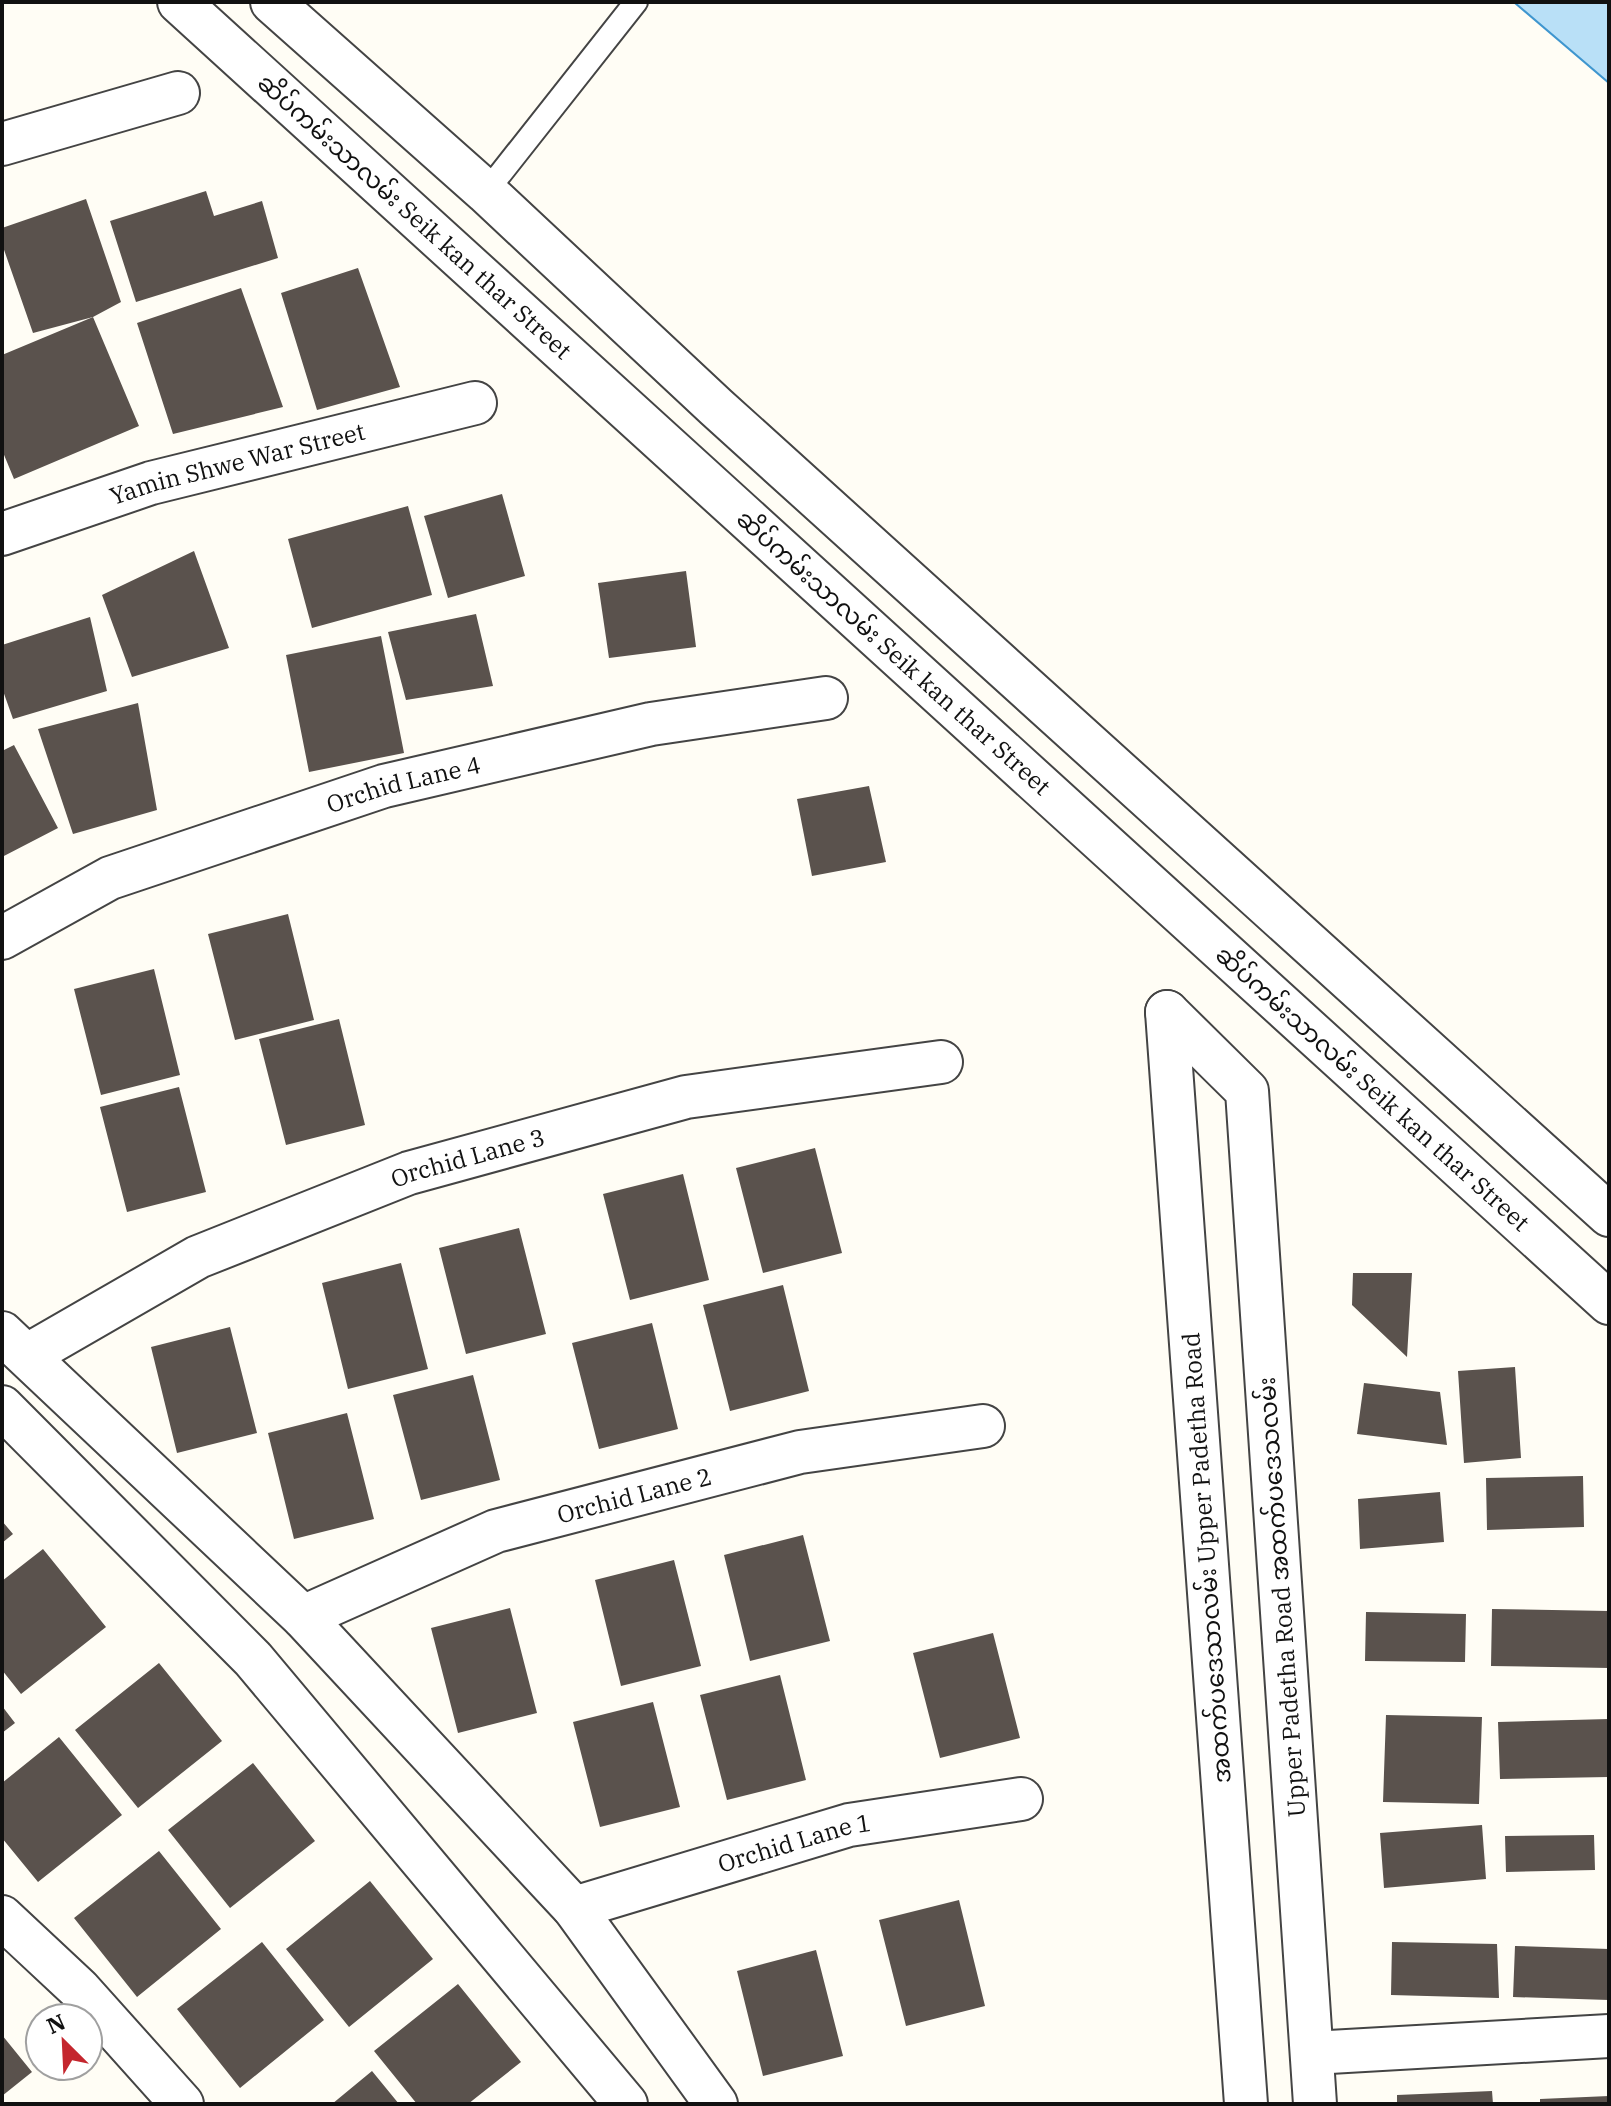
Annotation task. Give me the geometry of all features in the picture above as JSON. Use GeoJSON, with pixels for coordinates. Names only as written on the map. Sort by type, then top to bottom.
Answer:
{"type":"FeatureCollection","features":[{"type":"Feature","properties":{"kind":"street","name":"ဆိပ်ကမ်းသာလမ်း Seik kan thar Street"},"geometry":{"type":"LineString","coordinates":[[179,2],[1609,1303]]}},
{"type":"Feature","properties":{"kind":"street"},"geometry":{"type":"LineString","coordinates":[[272,2],[486,192],[716,407],[1609,1215]]}},
{"type":"Feature","properties":{"kind":"street"},"geometry":{"type":"LineString","coordinates":[[2,144],[178,93]]}},
{"type":"Feature","properties":{"kind":"street","name":"Yamin Shwe War Street"},"geometry":{"type":"LineString","coordinates":[[2,534],[151,483],[475,403]]}},
{"type":"Feature","properties":{"kind":"street","name":"Orchid Lane 4"},"geometry":{"type":"LineString","coordinates":[[2,938],[110,878],[384,786],[651,724],[826,698]]}},
{"type":"Feature","properties":{"kind":"street","name":"Upper Padetha Road အထက်ပဒေသလမ်း"},"geometry":{"type":"LineString","coordinates":[[1167,1012],[1247,1091],[1315,2104]]}},
{"type":"Feature","properties":{"kind":"street","name":"အထက်ပဒေသာလမ်း Upper Padetha Road"},"geometry":{"type":"LineString","coordinates":[[1167,1012],[1246,2104]]}},
{"type":"Feature","properties":{"kind":"street","name":"Orchid Lane 3"},"geometry":{"type":"LineString","coordinates":[[15,1344],[198,1257],[409,1173],[686,1097],[941,1062]]}},
{"type":"Feature","properties":{"kind":"street"},"geometry":{"type":"LineString","coordinates":[[15,1344],[303,1617],[574,1908],[716,2104]]}},
{"type":"Feature","properties":{"kind":"street"},"geometry":{"type":"LineString","coordinates":[[2,1407],[253,1659],[626,2104]]}},
{"type":"Feature","properties":{"kind":"street","name":"Orchid Lane 2"},"geometry":{"type":"LineString","coordinates":[[303,1617],[496,1531],[800,1452],[983,1426]]}},
{"type":"Feature","properties":{"kind":"street","name":"Orchid Lane 1"},"geometry":{"type":"LineString","coordinates":[[574,1908],[849,1825],[1021,1799]]}},
{"type":"Feature","properties":{"kind":"street"},"geometry":{"type":"LineString","coordinates":[[2,1917],[79,1989],[182,2104]]}},
{"type":"Feature","properties":{"kind":"street"},"geometry":{"type":"LineString","coordinates":[[1312,2053],[1609,2036]]}},
{"type":"Feature","properties":{"kind":"lane"},"geometry":{"type":"LineString","coordinates":[[486,192],[636,2]]}},
{"type":"Feature","properties":{"kind":"water"},"geometry":{"type":"Polygon","coordinates":[[[1609,2],[1609,83],[1515,3],[1609,2]]]}},
{"type":"Feature","properties":{"kind":"building"},"geometry":{"type":"Polygon","coordinates":[[[206,191],[214,216],[262,201],[278,258],[136,302],[110,221],[206,191]]]}},
{"type":"Feature","properties":{"kind":"building"},"geometry":{"type":"Polygon","coordinates":[[[86,199],[121,302],[93,317],[33,333],[2,244],[2,228],[86,199]]]}},
{"type":"Feature","properties":{"kind":"building"},"geometry":{"type":"Polygon","coordinates":[[[358,268],[400,387],[317,410],[281,293],[358,268]]]}},
{"type":"Feature","properties":{"kind":"building"},"geometry":{"type":"Polygon","coordinates":[[[241,288],[283,407],[173,434],[137,323],[241,288]]]}},
{"type":"Feature","properties":{"kind":"building"},"geometry":{"type":"Polygon","coordinates":[[[93,317],[139,426],[14,479],[2,450],[2,355],[93,317]]]}},
{"type":"Feature","properties":{"kind":"building"},"geometry":{"type":"Polygon","coordinates":[[[502,494],[525,576],[448,598],[424,516],[502,494]]]}},
{"type":"Feature","properties":{"kind":"building"},"geometry":{"type":"Polygon","coordinates":[[[408,506],[432,595],[312,628],[288,539],[408,506]]]}},
{"type":"Feature","properties":{"kind":"building"},"geometry":{"type":"Polygon","coordinates":[[[194,551],[229,648],[132,677],[102,595],[194,551]]]}},
{"type":"Feature","properties":{"kind":"building"},"geometry":{"type":"Polygon","coordinates":[[[686,571],[696,647],[609,658],[598,583],[686,571]]]}},
{"type":"Feature","properties":{"kind":"building"},"geometry":{"type":"Polygon","coordinates":[[[476,614],[493,686],[406,700],[388,632],[476,614]]]}},
{"type":"Feature","properties":{"kind":"building"},"geometry":{"type":"Polygon","coordinates":[[[90,617],[107,691],[13,719],[2,688],[2,645],[90,617]]]}},
{"type":"Feature","properties":{"kind":"building"},"geometry":{"type":"Polygon","coordinates":[[[381,636],[404,753],[309,772],[286,655],[381,636]]]}},
{"type":"Feature","properties":{"kind":"building"},"geometry":{"type":"Polygon","coordinates":[[[138,703],[157,810],[73,834],[38,729],[138,703]]]}},
{"type":"Feature","properties":{"kind":"building"},"geometry":{"type":"Polygon","coordinates":[[[14,745],[58,828],[2,857],[2,751],[14,745]]]}},
{"type":"Feature","properties":{"kind":"building"},"geometry":{"type":"Polygon","coordinates":[[[869,786],[886,862],[812,876],[797,799],[869,786]]]}},
{"type":"Feature","properties":{"kind":"building"},"geometry":{"type":"Polygon","coordinates":[[[288,914],[314,1020],[235,1040],[208,934],[288,914]]]}},
{"type":"Feature","properties":{"kind":"building"},"geometry":{"type":"Polygon","coordinates":[[[154,969],[180,1075],[101,1095],[74,989],[154,969]]]}},
{"type":"Feature","properties":{"kind":"building"},"geometry":{"type":"Polygon","coordinates":[[[339,1019],[365,1125],[286,1145],[259,1039],[339,1019]]]}},
{"type":"Feature","properties":{"kind":"building"},"geometry":{"type":"Polygon","coordinates":[[[179,1087],[206,1192],[127,1212],[100,1107],[179,1087]]]}},
{"type":"Feature","properties":{"kind":"building"},"geometry":{"type":"Polygon","coordinates":[[[815,1148],[842,1253],[763,1273],[736,1168],[815,1148]]]}},
{"type":"Feature","properties":{"kind":"building"},"geometry":{"type":"Polygon","coordinates":[[[683,1174],[709,1280],[630,1300],[603,1194],[683,1174]]]}},
{"type":"Feature","properties":{"kind":"building"},"geometry":{"type":"Polygon","coordinates":[[[519,1228],[546,1334],[466,1354],[439,1248],[519,1228]]]}},
{"type":"Feature","properties":{"kind":"building"},"geometry":{"type":"Polygon","coordinates":[[[401,1263],[428,1369],[348,1389],[322,1283],[401,1263]]]}},
{"type":"Feature","properties":{"kind":"building"},"geometry":{"type":"Polygon","coordinates":[[[1353,1273],[1412,1273],[1407,1357],[1352,1305],[1353,1273]]]}},
{"type":"Feature","properties":{"kind":"building"},"geometry":{"type":"Polygon","coordinates":[[[783,1285],[809,1391],[730,1411],[703,1305],[783,1285]]]}},
{"type":"Feature","properties":{"kind":"building"},"geometry":{"type":"Polygon","coordinates":[[[652,1323],[678,1429],[599,1449],[572,1343],[652,1323]]]}},
{"type":"Feature","properties":{"kind":"building"},"geometry":{"type":"Polygon","coordinates":[[[230,1327],[257,1433],[177,1453],[151,1347],[230,1327]]]}},
{"type":"Feature","properties":{"kind":"building"},"geometry":{"type":"Polygon","coordinates":[[[1515,1367],[1521,1458],[1464,1463],[1458,1371],[1515,1367]]]}},
{"type":"Feature","properties":{"kind":"building"},"geometry":{"type":"Polygon","coordinates":[[[473,1375],[500,1480],[421,1500],[393,1395],[473,1375]]]}},
{"type":"Feature","properties":{"kind":"building"},"geometry":{"type":"Polygon","coordinates":[[[1364,1383],[1440,1392],[1447,1445],[1357,1434],[1364,1383]]]}},
{"type":"Feature","properties":{"kind":"building"},"geometry":{"type":"Polygon","coordinates":[[[347,1413],[374,1519],[294,1539],[268,1433],[347,1413]]]}},
{"type":"Feature","properties":{"kind":"building"},"geometry":{"type":"Polygon","coordinates":[[[1583,1476],[1584,1527],[1487,1530],[1486,1478],[1583,1476]]]}},
{"type":"Feature","properties":{"kind":"building"},"geometry":{"type":"Polygon","coordinates":[[[1440,1492],[1444,1542],[1360,1549],[1358,1499],[1440,1492]]]}},
{"type":"Feature","properties":{"kind":"building"},"geometry":{"type":"Polygon","coordinates":[[[2,1521],[13,1534],[2,1543],[2,1521]]]}},
{"type":"Feature","properties":{"kind":"building"},"geometry":{"type":"Polygon","coordinates":[[[803,1535],[830,1641],[750,1661],[724,1555],[803,1535]]]}},
{"type":"Feature","properties":{"kind":"building"},"geometry":{"type":"Polygon","coordinates":[[[43,1549],[106,1627],[21,1694],[2,1670],[2,1581],[43,1549]]]}},
{"type":"Feature","properties":{"kind":"building"},"geometry":{"type":"Polygon","coordinates":[[[674,1560],[701,1666],[621,1686],[595,1580],[674,1560]]]}},
{"type":"Feature","properties":{"kind":"building"},"geometry":{"type":"Polygon","coordinates":[[[510,1608],[537,1713],[458,1733],[431,1628],[510,1608]]]}},
{"type":"Feature","properties":{"kind":"building"},"geometry":{"type":"Polygon","coordinates":[[[1492,1609],[1609,1611],[1609,1668],[1491,1666],[1492,1609]]]}},
{"type":"Feature","properties":{"kind":"building"},"geometry":{"type":"Polygon","coordinates":[[[1366,1612],[1466,1614],[1465,1662],[1365,1661],[1366,1612]]]}},
{"type":"Feature","properties":{"kind":"building"},"geometry":{"type":"Polygon","coordinates":[[[993,1633],[1020,1738],[940,1758],[913,1653],[993,1633]]]}},
{"type":"Feature","properties":{"kind":"building"},"geometry":{"type":"Polygon","coordinates":[[[159,1663],[222,1741],[138,1808],[75,1730],[159,1663]]]}},
{"type":"Feature","properties":{"kind":"building"},"geometry":{"type":"Polygon","coordinates":[[[780,1675],[806,1780],[727,1800],[700,1695],[780,1675]]]}},
{"type":"Feature","properties":{"kind":"building"},"geometry":{"type":"Polygon","coordinates":[[[653,1702],[680,1807],[600,1827],[573,1722],[653,1702]]]}},
{"type":"Feature","properties":{"kind":"building"},"geometry":{"type":"Polygon","coordinates":[[[2,1706],[15,1723],[2,1733],[2,1706]]]}},
{"type":"Feature","properties":{"kind":"building"},"geometry":{"type":"Polygon","coordinates":[[[1386,1715],[1482,1717],[1479,1804],[1383,1802],[1386,1715]]]}},
{"type":"Feature","properties":{"kind":"building"},"geometry":{"type":"Polygon","coordinates":[[[1609,1719],[1609,1777],[1500,1779],[1498,1722],[1609,1719]]]}},
{"type":"Feature","properties":{"kind":"building"},"geometry":{"type":"Polygon","coordinates":[[[59,1737],[122,1815],[38,1882],[2,1838],[2,1783],[59,1737]]]}},
{"type":"Feature","properties":{"kind":"building"},"geometry":{"type":"Polygon","coordinates":[[[253,1763],[315,1841],[230,1908],[168,1830],[253,1763]]]}},
{"type":"Feature","properties":{"kind":"building"},"geometry":{"type":"Polygon","coordinates":[[[1482,1825],[1486,1879],[1384,1888],[1380,1833],[1482,1825]]]}},
{"type":"Feature","properties":{"kind":"building"},"geometry":{"type":"Polygon","coordinates":[[[1594,1835],[1595,1870],[1506,1872],[1505,1836],[1594,1835]]]}},
{"type":"Feature","properties":{"kind":"building"},"geometry":{"type":"Polygon","coordinates":[[[159,1851],[221,1929],[137,1997],[74,1918],[159,1851]]]}},
{"type":"Feature","properties":{"kind":"building"},"geometry":{"type":"Polygon","coordinates":[[[370,1881],[433,1959],[349,2027],[286,1949],[370,1881]]]}},
{"type":"Feature","properties":{"kind":"building"},"geometry":{"type":"Polygon","coordinates":[[[959,1900],[985,2006],[906,2026],[879,1920],[959,1900]]]}},
{"type":"Feature","properties":{"kind":"building"},"geometry":{"type":"Polygon","coordinates":[[[262,1942],[324,2020],[240,2088],[177,2009],[262,1942]]]}},
{"type":"Feature","properties":{"kind":"building"},"geometry":{"type":"Polygon","coordinates":[[[1392,1942],[1497,1944],[1499,1998],[1391,1995],[1392,1942]]]}},
{"type":"Feature","properties":{"kind":"building"},"geometry":{"type":"Polygon","coordinates":[[[1515,1946],[1609,1949],[1609,2000],[1513,1997],[1515,1946]]]}},
{"type":"Feature","properties":{"kind":"building"},"geometry":{"type":"Polygon","coordinates":[[[816,1950],[843,2056],[763,2076],[737,1971],[816,1950]]]}},
{"type":"Feature","properties":{"kind":"building"},"geometry":{"type":"Polygon","coordinates":[[[458,1984],[521,2062],[468,2104],[417,2104],[374,2051],[458,1984]]]}},
{"type":"Feature","properties":{"kind":"building"},"geometry":{"type":"Polygon","coordinates":[[[2,2035],[24,2062],[24,2078],[2,2096],[2,2035]]]}},
{"type":"Feature","properties":{"kind":"building"},"geometry":{"type":"Polygon","coordinates":[[[372,2071],[399,2104],[332,2104],[372,2071]]]}},
{"type":"Feature","properties":{"kind":"building"},"geometry":{"type":"Polygon","coordinates":[[[1492,2091],[1493,2104],[1397,2104],[1397,2095],[1492,2091]]]}},
{"type":"Feature","properties":{"kind":"building"},"geometry":{"type":"Polygon","coordinates":[[[1609,2096],[1609,2104],[1540,2104],[1540,2099],[1609,2096]]]}}]}
